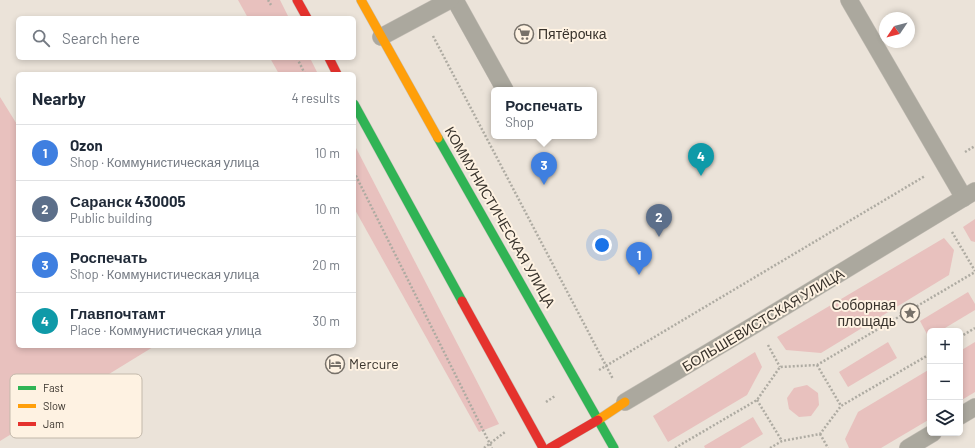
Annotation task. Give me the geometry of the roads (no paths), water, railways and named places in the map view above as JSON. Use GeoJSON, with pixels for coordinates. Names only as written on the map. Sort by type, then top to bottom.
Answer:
{"type":"FeatureCollection","features":[{"type":"Feature","properties":{"kind":"main road"},"geometry":{"type":"LineString","coordinates":[[297,0],[306,16]]}},
{"type":"Feature","properties":{"kind":"main road","name":"КОММУНИСТИЧЕСКАЯ УЛИЦА"},"geometry":{"type":"LineString","coordinates":[[361,0],[614,448]]}},
{"type":"Feature","properties":{"kind":"main road"},"geometry":{"type":"LineString","coordinates":[[356,108],[543,448]]}},
{"type":"Feature","properties":{"kind":"main road","name":"БОЛЬШЕВИСТСКАЯ УЛИЦА"},"geometry":{"type":"LineString","coordinates":[[550,448],[626,402]]}},
{"type":"Feature","properties":{"kind":"lane"},"geometry":{"type":"LineString","coordinates":[[381,37],[450,0]]}},
{"type":"Feature","properties":{"kind":"lane"},"geometry":{"type":"LineString","coordinates":[[455,0],[503,87]]}},
{"type":"Feature","properties":{"kind":"lane"},"geometry":{"type":"LineString","coordinates":[[849,0],[944,165],[969,195]]}},
{"type":"Feature","properties":{"kind":"lane","name":"БОЛЬШЕВИСТСКАЯ УЛИЦА"},"geometry":{"type":"LineString","coordinates":[[626,402],[969,195]]}},
{"type":"Feature","properties":{"kind":"lane"},"geometry":{"type":"LineString","coordinates":[[963,414],[975,407]]}},
{"type":"Feature","properties":{"kind":"lane"},"geometry":{"type":"LineString","coordinates":[[908,448],[927,436]]}},
{"type":"Feature","properties":{"kind":"place","name":"Пятёрочка"},"geometry":{"type":"Point","coordinates":[524,34]}},
{"type":"Feature","properties":{"kind":"place","name":"Главпочтамт"},"geometry":{"type":"Point","coordinates":[701,176]}},
{"type":"Feature","properties":{"kind":"place","name":"Роспечать"},"geometry":{"type":"Point","coordinates":[544,185]}},
{"type":"Feature","properties":{"kind":"place","name":"Саранск 430005"},"geometry":{"type":"Point","coordinates":[659,237]}},
{"type":"Feature","properties":{"kind":"place","name":"Ozon"},"geometry":{"type":"Point","coordinates":[639,275]}},
{"type":"Feature","properties":{"kind":"place","name":"Соборная площадь"},"geometry":{"type":"Point","coordinates":[910,313]}},
{"type":"Feature","properties":{"kind":"place","name":"Mercure"},"geometry":{"type":"Point","coordinates":[335,364]}}]}
